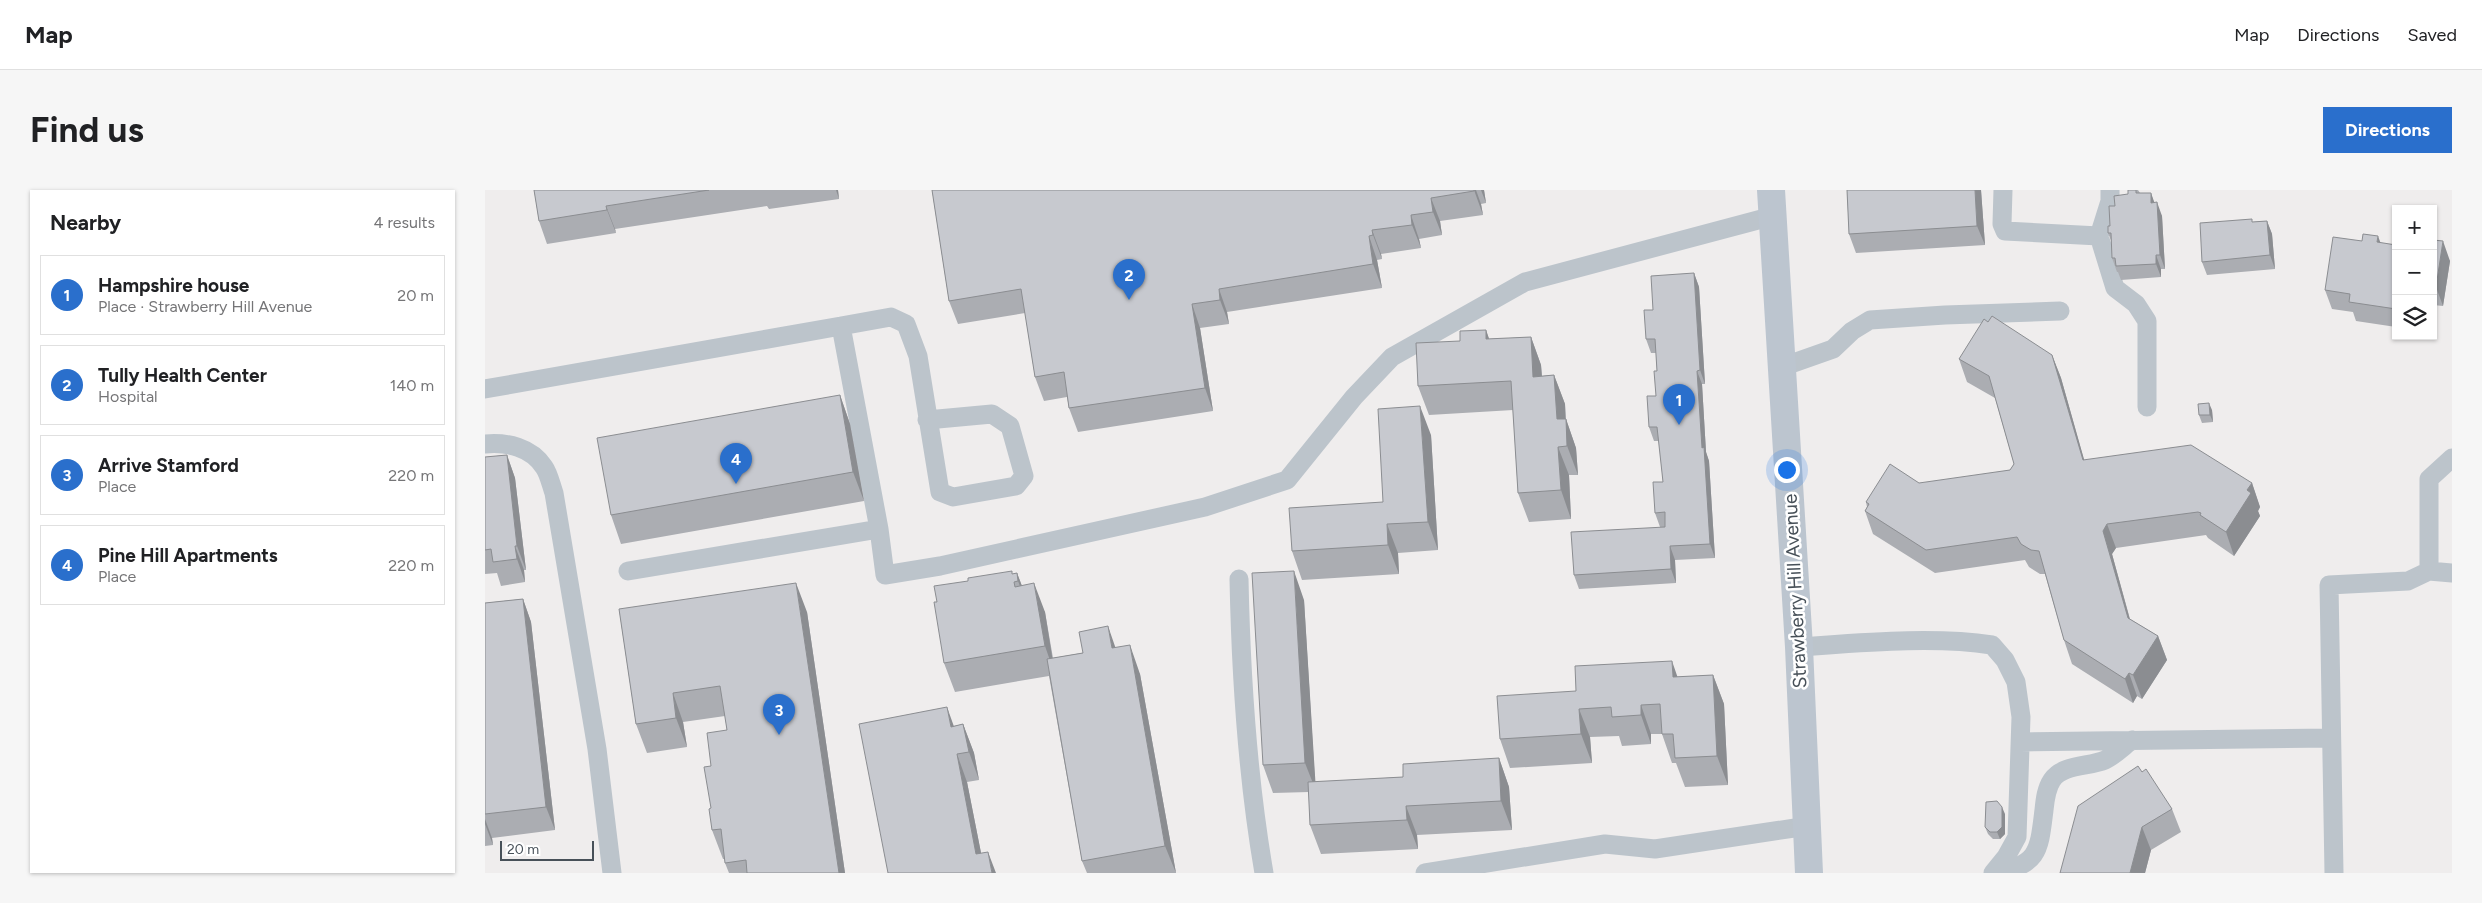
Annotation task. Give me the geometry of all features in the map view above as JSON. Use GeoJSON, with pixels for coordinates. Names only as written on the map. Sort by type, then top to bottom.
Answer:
{"type":"FeatureCollection","features":[{"type":"Feature","properties":{"kind":"main road","name":"Strawberry Hill Avenue"},"geometry":{"type":"LineString","coordinates":[[1772,203],[1799,647],[1809,873]]}},
{"type":"Feature","properties":{"kind":"lane"},"geometry":{"type":"LineString","coordinates":[[2003,190],[2001,224],[2005,231],[2099,236]]}},
{"type":"Feature","properties":{"kind":"lane"},"geometry":{"type":"LineString","coordinates":[[2110,190],[2110,201],[2099,236],[2115,288],[2136,304],[2147,321],[2147,407]]}},
{"type":"Feature","properties":{"kind":"lane"},"geometry":{"type":"LineString","coordinates":[[841,326],[879,529],[885,575],[940,566],[1205,507],[1287,480],[1354,397],[1392,357],[1525,282],[1772,203]]}},
{"type":"Feature","properties":{"kind":"lane"},"geometry":{"type":"LineString","coordinates":[[1782,367],[1833,349],[1853,331],[1870,320],[2060,311]]}},
{"type":"Feature","properties":{"kind":"lane"},"geometry":{"type":"LineString","coordinates":[[486,384],[891,317],[905,324],[918,356],[927,420],[940,492],[953,498],[1016,486],[1024,476],[1010,426],[992,414],[927,420]]}},
{"type":"Feature","properties":{"kind":"lane"},"geometry":{"type":"LineString","coordinates":[[485,444],[497,443],[523,447],[544,467],[554,493],[597,749],[612,873]]}},
{"type":"Feature","properties":{"kind":"lane"},"geometry":{"type":"LineString","coordinates":[[2429,571],[2429,479],[2452,458]]}},
{"type":"Feature","properties":{"kind":"lane"},"geometry":{"type":"LineString","coordinates":[[628,571],[879,529]]}},
{"type":"Feature","properties":{"kind":"lane"},"geometry":{"type":"LineString","coordinates":[[2334,873],[2329,586],[2408,581],[2429,571],[2452,573]]}},
{"type":"Feature","properties":{"kind":"lane"},"geometry":{"type":"LineString","coordinates":[[1239,579],[1244,718],[1253,806],[1265,873]]}},
{"type":"Feature","properties":{"kind":"lane"},"geometry":{"type":"LineString","coordinates":[[1799,647],[1936,642],[1992,645],[2005,660],[2016,682],[2021,717],[2017,837],[1994,873]]}},
{"type":"Feature","properties":{"kind":"lane"},"geometry":{"type":"LineString","coordinates":[[2021,742],[2331,738]]}},
{"type":"Feature","properties":{"kind":"lane"},"geometry":{"type":"LineString","coordinates":[[1994,873],[2014,870],[2027,863],[2035,853],[2039,842],[2045,795],[2052,779],[2071,768],[2105,760],[2132,740]]}},
{"type":"Feature","properties":{"kind":"lane"},"geometry":{"type":"LineString","coordinates":[[1425,873],[1605,844],[1655,849],[1808,826]]}},
{"type":"Feature","properties":{"kind":"building"},"geometry":{"type":"Polygon","coordinates":[[[534,190],[709,190],[606,206],[607,210],[539,221],[534,190]]]}},
{"type":"Feature","properties":{"kind":"building"},"geometry":{"type":"Polygon","coordinates":[[[932,190],[1474,191],[1431,198],[1433,212],[1411,215],[1412,225],[1372,230],[1373,235],[1369,236],[1373,264],[1219,289],[1220,300],[1192,304],[1205,388],[1069,408],[1064,372],[1035,377],[1021,289],[949,301],[932,190]]]}},
{"type":"Feature","properties":{"kind":"building"},"geometry":{"type":"Polygon","coordinates":[[[1847,190],[1975,190],[1977,226],[1849,234],[1847,190]]]}},
{"type":"Feature","properties":{"kind":"building"},"geometry":{"type":"Polygon","coordinates":[[[2128,190],[2136,190],[2136,193],[2151,193],[2151,203],[2157,202],[2160,255],[2156,255],[2156,264],[2116,266],[2115,258],[2112,258],[2111,233],[2108,233],[2108,226],[2110,226],[2109,206],[2115,206],[2114,196],[2128,194],[2128,190]]]}},
{"type":"Feature","properties":{"kind":"building"},"geometry":{"type":"Polygon","coordinates":[[[2252,219],[2252,222],[2267,221],[2270,255],[2202,262],[2200,223],[2252,219]]]}},
{"type":"Feature","properties":{"kind":"building"},"geometry":{"type":"Polygon","coordinates":[[[2363,234],[2378,236],[2377,242],[2392,244],[2392,308],[2349,302],[2350,294],[2325,290],[2333,237],[2362,241],[2363,234]]]}},
{"type":"Feature","properties":{"kind":"building"},"geometry":{"type":"Polygon","coordinates":[[[2437,240],[2443,241],[2437,280],[2437,240]]]}},
{"type":"Feature","properties":{"kind":"building"},"geometry":{"type":"Polygon","coordinates":[[[1694,273],[1700,370],[1697,371],[1710,544],[1670,546],[1671,569],[1574,575],[1571,532],[1665,527],[1665,512],[1655,513],[1653,482],[1663,482],[1657,427],[1649,427],[1647,396],[1656,396],[1654,371],[1657,371],[1655,339],[1646,339],[1644,310],[1653,310],[1651,276],[1694,273]]]}},
{"type":"Feature","properties":{"kind":"building"},"geometry":{"type":"Polygon","coordinates":[[[1992,316],[2052,355],[2083,460],[2191,445],[2252,483],[2247,490],[2251,493],[2226,532],[2198,512],[2107,524],[2103,531],[2128,618],[2158,636],[2133,675],[2129,673],[2125,679],[2064,640],[2039,551],[2031,550],[2021,544],[2017,537],[1926,550],[1865,511],[1869,504],[1866,502],[1890,464],[1919,483],[2010,470],[2014,464],[1989,376],[1959,359],[1984,319],[1988,322],[1992,316]]]}},
{"type":"Feature","properties":{"kind":"building"},"geometry":{"type":"Polygon","coordinates":[[[1486,330],[1486,339],[1531,337],[1533,377],[1554,375],[1557,419],[1566,419],[1567,446],[1558,447],[1561,490],[1518,493],[1511,381],[1418,386],[1416,343],[1460,341],[1460,331],[1486,330]]]}},
{"type":"Feature","properties":{"kind":"building"},"geometry":{"type":"Polygon","coordinates":[[[840,395],[853,472],[611,515],[597,438],[840,395]]]}},
{"type":"Feature","properties":{"kind":"building"},"geometry":{"type":"Polygon","coordinates":[[[2209,403],[2210,415],[2199,415],[2198,404],[2209,403]]]}},
{"type":"Feature","properties":{"kind":"building"},"geometry":{"type":"Polygon","coordinates":[[[1420,406],[1428,522],[1387,524],[1388,545],[1292,551],[1289,508],[1383,502],[1378,409],[1420,406]]]}},
{"type":"Feature","properties":{"kind":"building"},"geometry":{"type":"Polygon","coordinates":[[[507,455],[517,559],[493,562],[491,549],[485,550],[485,457],[507,455]]]}},
{"type":"Feature","properties":{"kind":"building"},"geometry":{"type":"Polygon","coordinates":[[[1012,571],[1012,574],[1017,573],[1018,581],[1014,582],[1015,587],[1034,583],[1045,646],[944,663],[934,602],[937,602],[934,586],[968,581],[968,578],[1012,571]]]}},
{"type":"Feature","properties":{"kind":"building"},"geometry":{"type":"Polygon","coordinates":[[[1294,571],[1305,763],[1263,765],[1252,573],[1294,571]]]}},
{"type":"Feature","properties":{"kind":"building"},"geometry":{"type":"Polygon","coordinates":[[[796,583],[839,873],[747,873],[746,860],[725,863],[721,829],[712,830],[709,809],[711,808],[704,767],[711,766],[707,733],[727,730],[720,686],[673,693],[676,718],[636,724],[619,609],[796,583]]]}},
{"type":"Feature","properties":{"kind":"building"},"geometry":{"type":"Polygon","coordinates":[[[523,599],[546,807],[485,814],[485,603],[523,599]]]}},
{"type":"Feature","properties":{"kind":"building"},"geometry":{"type":"Polygon","coordinates":[[[1108,626],[1112,648],[1130,645],[1165,846],[1082,861],[1047,659],[1083,653],[1079,632],[1108,626]]]}},
{"type":"Feature","properties":{"kind":"building"},"geometry":{"type":"Polygon","coordinates":[[[1672,661],[1673,677],[1713,675],[1717,756],[1675,758],[1673,734],[1662,734],[1660,704],[1641,705],[1641,715],[1612,717],[1611,707],[1579,709],[1581,734],[1500,739],[1497,696],[1576,691],[1575,666],[1672,661]]]}},
{"type":"Feature","properties":{"kind":"building"},"geometry":{"type":"Polygon","coordinates":[[[947,707],[951,727],[963,724],[969,752],[957,754],[976,854],[988,852],[992,873],[888,873],[859,724],[947,707]]]}},
{"type":"Feature","properties":{"kind":"building"},"geometry":{"type":"Polygon","coordinates":[[[1499,758],[1501,801],[1406,806],[1407,820],[1310,825],[1308,782],[1403,777],[1403,764],[1499,758]]]}},
{"type":"Feature","properties":{"kind":"building"},"geometry":{"type":"Polygon","coordinates":[[[2138,766],[2142,772],[2146,769],[2172,809],[2142,827],[2130,873],[2060,873],[2078,806],[2138,766]]]}},
{"type":"Feature","properties":{"kind":"building"},"geometry":{"type":"Polygon","coordinates":[[[1997,801],[2002,807],[2002,827],[1997,832],[1990,832],[1985,827],[1986,802],[1997,801]]]}},
{"type":"Feature","properties":{"kind":"place","name":"Tully Health Center"},"geometry":{"type":"Point","coordinates":[1129,300]}},
{"type":"Feature","properties":{"kind":"place","name":"Hampshire house"},"geometry":{"type":"Point","coordinates":[1679,425]}},
{"type":"Feature","properties":{"kind":"place","name":"Pine Hill Apartments"},"geometry":{"type":"Point","coordinates":[736,484]}},
{"type":"Feature","properties":{"kind":"place","name":"Arrive Stamford"},"geometry":{"type":"Point","coordinates":[779,735]}}]}
